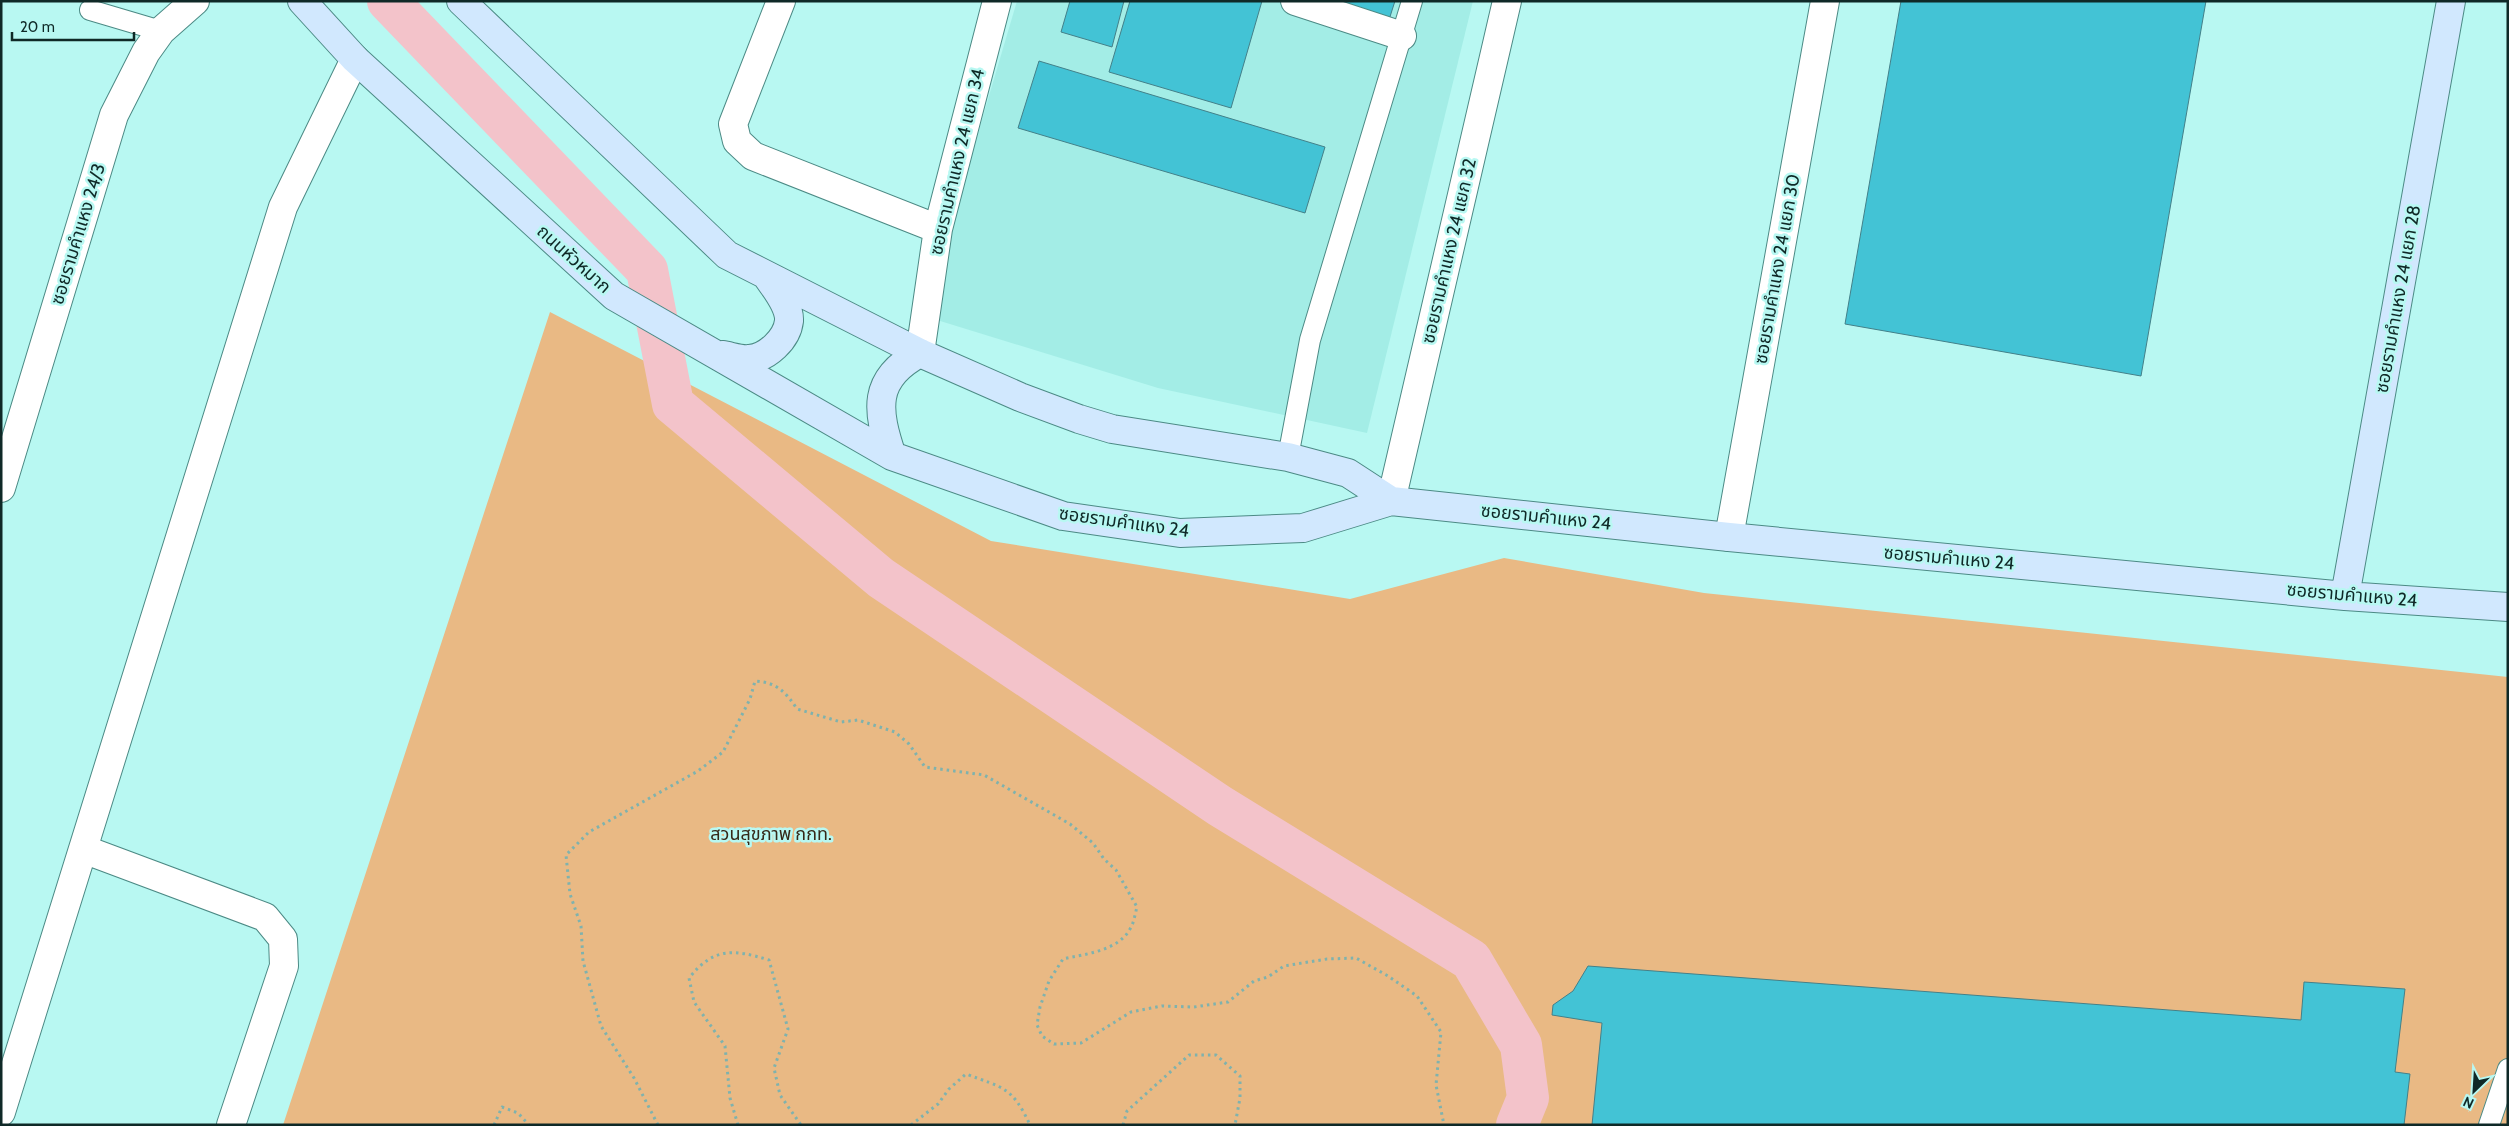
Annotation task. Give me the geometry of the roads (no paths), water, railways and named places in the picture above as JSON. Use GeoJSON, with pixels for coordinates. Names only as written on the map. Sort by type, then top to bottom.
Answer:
{"type":"FeatureCollection","features":[{"type":"Feature","properties":{"kind":"main road","name":"ถนนหัวหมาก"},"geometry":{"type":"LineString","coordinates":[[302,1],[354,59],[614,296],[892,456]]}},
{"type":"Feature","properties":{"kind":"main road"},"geometry":{"type":"LineString","coordinates":[[461,1],[727,255],[920,354]]}},
{"type":"Feature","properties":{"kind":"main road","name":"ซอยรามคำแหง 24 แยก 28"},"geometry":{"type":"LineString","coordinates":[[2344,596],[2451,1]]}},
{"type":"Feature","properties":{"kind":"main road"},"geometry":{"type":"LineString","coordinates":[[709,351],[749,359],[773,349],[783,336],[789,320],[784,302],[766,275]]}},
{"type":"Feature","properties":{"kind":"main road"},"geometry":{"type":"LineString","coordinates":[[892,456],[880,416],[882,392],[906,361],[920,354]]}},
{"type":"Feature","properties":{"kind":"main road","name":"ซอยรามคำแหง 24"},"geometry":{"type":"LineString","coordinates":[[920,354],[1020,397],[1079,419],[1112,429],[1288,457],[1348,473],[1391,501]]}},
{"type":"Feature","properties":{"kind":"main road","name":"ซอยรามคำแหง 24"},"geometry":{"type":"LineString","coordinates":[[892,456],[1063,516],[1180,533],[1303,528],[1391,501],[1729,537],[2344,596],[2508,607]]}},
{"type":"Feature","properties":{"kind":"street","name":"ซอยรามคำแหง 24/3"},"geometry":{"type":"LineString","coordinates":[[1,488],[114,115],[146,52],[160,32],[195,1]]}},
{"type":"Feature","properties":{"kind":"street"},"geometry":{"type":"LineString","coordinates":[[781,1],[733,124],[737,141],[753,156],[938,228]]}},
{"type":"Feature","properties":{"kind":"street","name":"ซอยรามคำแหง 24 แยก 34"},"geometry":{"type":"LineString","coordinates":[[920,354],[938,228],[997,1]]}},
{"type":"Feature","properties":{"kind":"street"},"geometry":{"type":"LineString","coordinates":[[1295,1],[1402,36]]}},
{"type":"Feature","properties":{"kind":"street","name":"ซอยรามคำแหง 24 แยก 32"},"geometry":{"type":"LineString","coordinates":[[1391,501],[1507,1]]}},
{"type":"Feature","properties":{"kind":"street","name":"ซอยรามคำแหง 24 แยก 30"},"geometry":{"type":"LineString","coordinates":[[1729,537],[1824,1]]}},
{"type":"Feature","properties":{"kind":"street"},"geometry":{"type":"LineString","coordinates":[[1,1112],[283,207],[354,59]]}},
{"type":"Feature","properties":{"kind":"street"},"geometry":{"type":"LineString","coordinates":[[83,849],[265,917],[283,939],[284,966],[231,1125]]}},
{"type":"Feature","properties":{"kind":"lane"},"geometry":{"type":"LineString","coordinates":[[1288,457],[1310,340],[1412,1]]}},
{"type":"Feature","properties":{"kind":"lane"},"geometry":{"type":"LineString","coordinates":[[90,10],[160,32]]}},
{"type":"Feature","properties":{"kind":"lane"},"geometry":{"type":"LineString","coordinates":[[2488,1125],[2508,1069]]}},
{"type":"Feature","properties":{"kind":"waterway"},"geometry":{"type":"LineString","coordinates":[[388,1],[647,270],[673,404],[881,578],[1220,806],[1471,960],[1521,1045],[1528,1098],[1517,1125]]}},
{"type":"Feature","properties":{"kind":"park label","name":"สวนสุขภาพ กกท."},"geometry":{"type":"Point","coordinates":[771,834]}}]}
